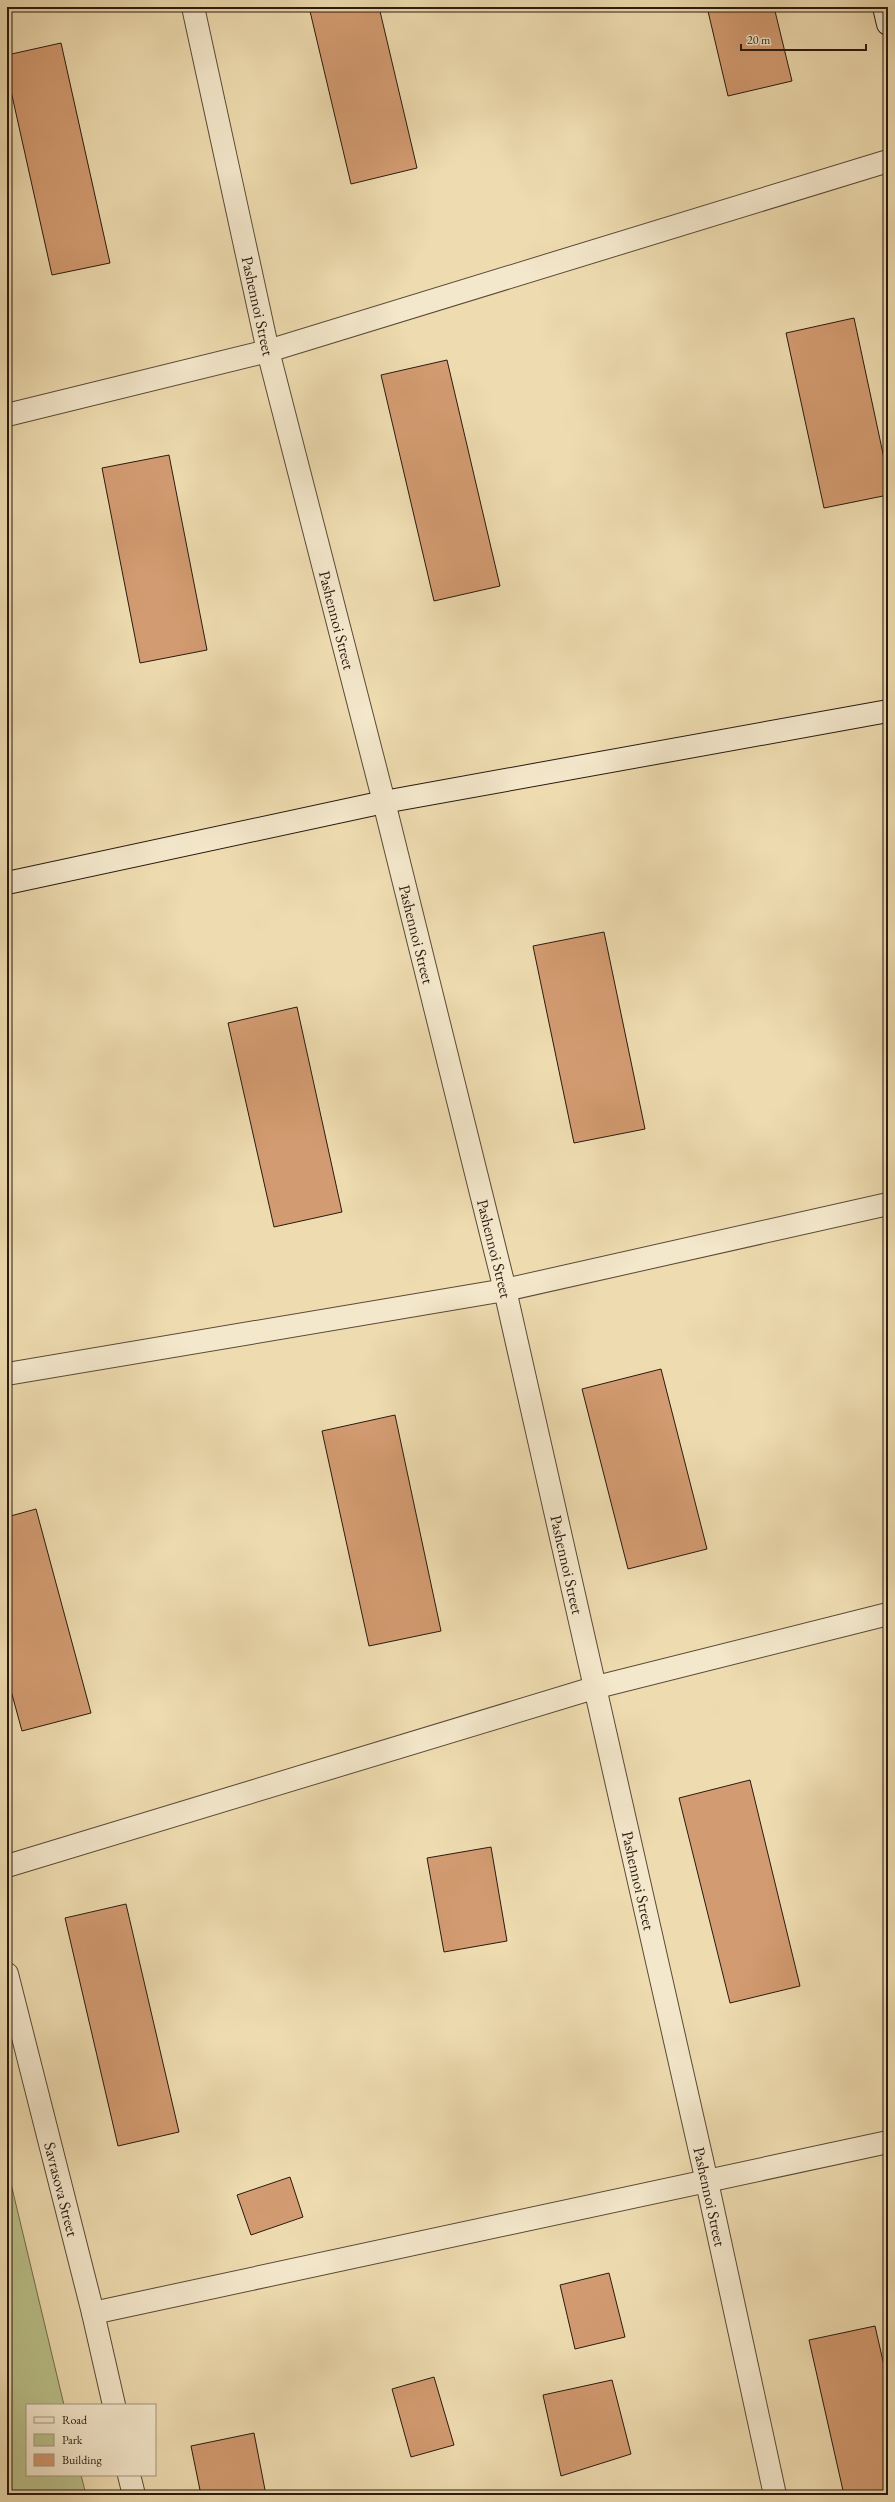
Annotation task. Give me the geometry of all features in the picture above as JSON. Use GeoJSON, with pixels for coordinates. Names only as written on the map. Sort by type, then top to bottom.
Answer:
{"type":"FeatureCollection","features":[{"type":"Feature","properties":{"kind":"street","name":"Pashennoi Street"},"geometry":{"type":"LineString","coordinates":[[194,7],[268,351],[384,802],[505,1290],[597,1687],[708,2182],[775,2495]]}},
{"type":"Feature","properties":{"kind":"street"},"geometry":{"type":"LineString","coordinates":[[884,7],[888,24]]}},
{"type":"Feature","properties":{"kind":"street"},"geometry":{"type":"LineString","coordinates":[[7,415],[268,351],[888,161]]}},
{"type":"Feature","properties":{"kind":"street"},"geometry":{"type":"LineString","coordinates":[[7,883],[384,802],[888,711]]}},
{"type":"Feature","properties":{"kind":"street"},"geometry":{"type":"LineString","coordinates":[[7,1374],[505,1290],[888,1204]]}},
{"type":"Feature","properties":{"kind":"street"},"geometry":{"type":"LineString","coordinates":[[7,1866],[597,1687],[888,1614]]}},
{"type":"Feature","properties":{"kind":"street","name":"Savrasova Street"},"geometry":{"type":"LineString","coordinates":[[7,1974],[93,2313],[114,2404]]}},
{"type":"Feature","properties":{"kind":"street"},"geometry":{"type":"LineString","coordinates":[[93,2313],[708,2182],[888,2142]]}},
{"type":"Feature","properties":{"kind":"street"},"geometry":{"type":"LineString","coordinates":[[129,2476],[134,2495]]}},
{"type":"Feature","properties":{"kind":"green space"},"geometry":{"type":"Polygon","coordinates":[[[7,2167],[64,2404],[26,2404],[26,2476],[81,2476],[86,2495],[7,2495],[7,2167]]]}},
{"type":"Feature","properties":{"kind":"building"},"geometry":{"type":"Polygon","coordinates":[[[309,7],[379,7],[417,168],[351,184],[309,7]]]}},
{"type":"Feature","properties":{"kind":"building"},"geometry":{"type":"Polygon","coordinates":[[[707,7],[774,7],[792,81],[728,96],[707,7]]]}},
{"type":"Feature","properties":{"kind":"building"},"geometry":{"type":"Polygon","coordinates":[[[61,43],[110,263],[52,275],[7,73],[7,55],[61,43]]]}},
{"type":"Feature","properties":{"kind":"building"},"geometry":{"type":"Polygon","coordinates":[[[854,318],[888,477],[888,495],[824,508],[786,333],[854,318]]]}},
{"type":"Feature","properties":{"kind":"building"},"geometry":{"type":"Polygon","coordinates":[[[447,360],[500,586],[434,601],[381,375],[447,360]]]}},
{"type":"Feature","properties":{"kind":"building"},"geometry":{"type":"Polygon","coordinates":[[[169,455],[207,650],[140,663],[102,468],[169,455]]]}},
{"type":"Feature","properties":{"kind":"building"},"geometry":{"type":"Polygon","coordinates":[[[604,932],[645,1129],[574,1143],[533,946],[604,932]]]}},
{"type":"Feature","properties":{"kind":"building"},"geometry":{"type":"Polygon","coordinates":[[[297,1007],[342,1212],[274,1227],[228,1023],[297,1007]]]}},
{"type":"Feature","properties":{"kind":"building"},"geometry":{"type":"Polygon","coordinates":[[[661,1369],[707,1549],[628,1569],[582,1389],[661,1369]]]}},
{"type":"Feature","properties":{"kind":"building"},"geometry":{"type":"Polygon","coordinates":[[[395,1415],[441,1631],[369,1646],[322,1431],[395,1415]]]}},
{"type":"Feature","properties":{"kind":"building"},"geometry":{"type":"Polygon","coordinates":[[[36,1509],[91,1713],[22,1731],[7,1676],[7,1517],[36,1509]]]}},
{"type":"Feature","properties":{"kind":"building"},"geometry":{"type":"Polygon","coordinates":[[[750,1780],[800,1986],[730,2003],[679,1798],[750,1780]]]}},
{"type":"Feature","properties":{"kind":"building"},"geometry":{"type":"Polygon","coordinates":[[[491,1847],[507,1941],[444,1952],[427,1858],[491,1847]]]}},
{"type":"Feature","properties":{"kind":"building"},"geometry":{"type":"Polygon","coordinates":[[[126,1904],[179,2132],[118,2146],[65,1918],[126,1904]]]}},
{"type":"Feature","properties":{"kind":"building"},"geometry":{"type":"Polygon","coordinates":[[[290,2177],[303,2217],[251,2235],[237,2195],[290,2177]]]}},
{"type":"Feature","properties":{"kind":"building"},"geometry":{"type":"Polygon","coordinates":[[[609,2273],[625,2337],[575,2349],[560,2285],[609,2273]]]}},
{"type":"Feature","properties":{"kind":"building"},"geometry":{"type":"Polygon","coordinates":[[[875,2326],[888,2383],[888,2495],[844,2495],[809,2340],[875,2326]]]}},
{"type":"Feature","properties":{"kind":"building"},"geometry":{"type":"Polygon","coordinates":[[[434,2377],[454,2445],[411,2457],[392,2389],[434,2377]]]}},
{"type":"Feature","properties":{"kind":"building"},"geometry":{"type":"Polygon","coordinates":[[[612,2380],[631,2454],[561,2476],[543,2395],[612,2380]]]}},
{"type":"Feature","properties":{"kind":"building"},"geometry":{"type":"Polygon","coordinates":[[[254,2433],[266,2495],[201,2495],[191,2446],[254,2433]]]}}]}
